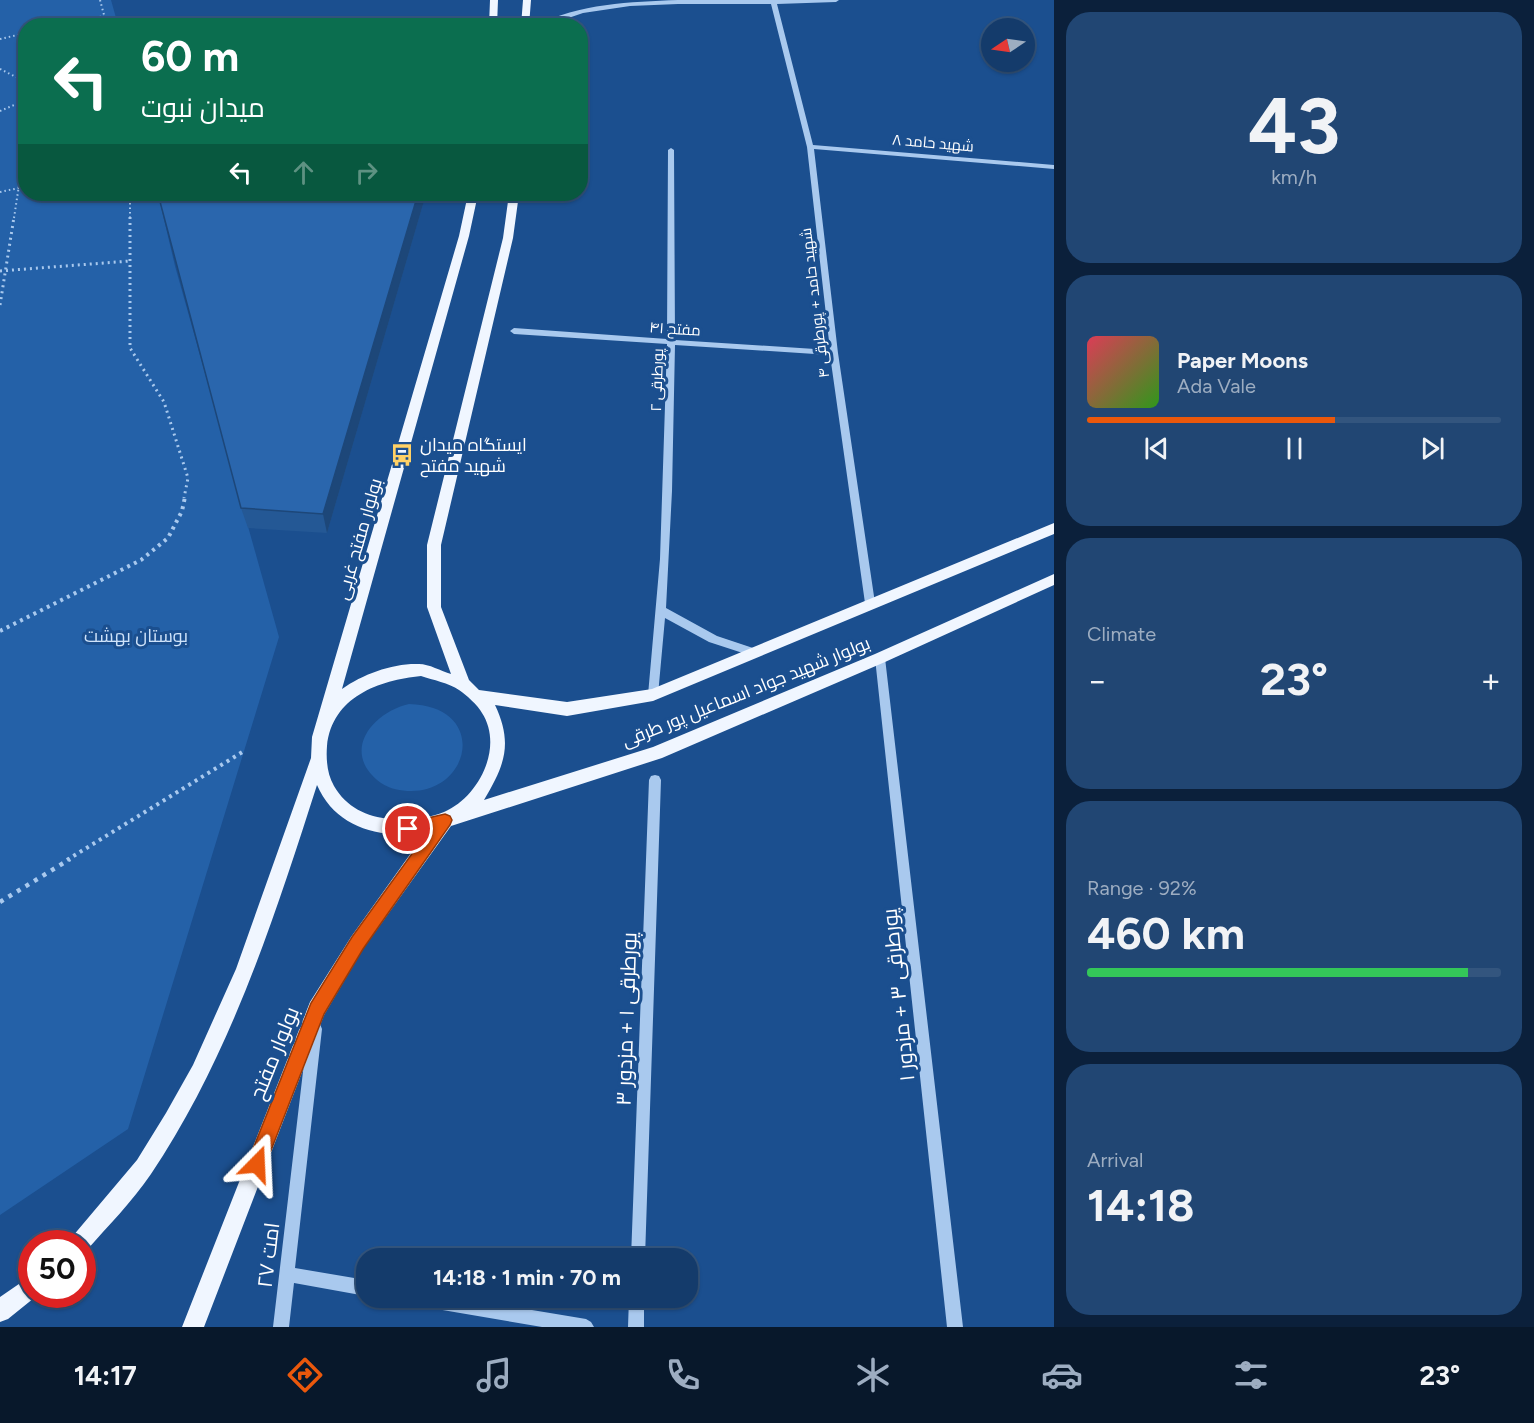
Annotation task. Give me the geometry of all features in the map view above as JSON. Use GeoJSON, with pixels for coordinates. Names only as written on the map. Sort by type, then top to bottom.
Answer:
{"type":"FeatureCollection","features":[{"type":"Feature","properties":{"kind":"main road"},"geometry":{"type":"LineString","coordinates":[[493,18],[494,0]]}},
{"type":"Feature","properties":{"kind":"main road"},"geometry":{"type":"LineString","coordinates":[[526,18],[527,0]]}},
{"type":"Feature","properties":{"kind":"main road","name":"بولوار مفتح غربی"},"geometry":{"type":"LineString","coordinates":[[326,720],[464,236],[472,201]]}},
{"type":"Feature","properties":{"kind":"main road"},"geometry":{"type":"LineString","coordinates":[[462,683],[434,607],[434,545],[508,238],[513,201]]}},
{"type":"Feature","properties":{"kind":"main road","name":"بولوار شهید جواد اسماعیل پور طرقی"},"geometry":{"type":"LineString","coordinates":[[479,696],[567,709],[653,695],[1054,528]]}},
{"type":"Feature","properties":{"kind":"main road","name":"بولوار شهید جواد اسماعیل پور طرقی"},"geometry":{"type":"LineString","coordinates":[[445,820],[656,753],[880,658],[1054,579]]}},
{"type":"Feature","properties":{"kind":"main road"},"geometry":{"type":"LineString","coordinates":[[91,1230],[144,1168],[204,1064],[260,933],[317,761],[318,740],[326,720],[339,702],[356,688],[398,671],[421,670],[443,674],[462,683],[479,696],[491,712],[498,731],[499,751],[494,772],[483,791],[466,808],[445,820],[421,828],[395,829],[371,825],[350,814],[333,799],[322,781],[317,761]]}},
{"type":"Feature","properties":{"kind":"main road","name":"بولوار مفتح"},"geometry":{"type":"LineString","coordinates":[[193,1327],[317,1009],[357,943],[445,820]]}},
{"type":"Feature","properties":{"kind":"main road"},"geometry":{"type":"LineString","coordinates":[[0,1311],[18,1297]]}},
{"type":"Feature","properties":{"kind":"street"},"geometry":{"type":"LineString","coordinates":[[633,0],[644,2]]}},
{"type":"Feature","properties":{"kind":"street"},"geometry":{"type":"LineString","coordinates":[[558,18],[574,11],[644,2],[836,0]]}},
{"type":"Feature","properties":{"kind":"street","name":"شهید حامد + پورطرقی ۴"},"geometry":{"type":"LineString","coordinates":[[773,1],[810,147],[834,353],[870,603]]}},
{"type":"Feature","properties":{"kind":"street","name":"شهید حامد ۸"},"geometry":{"type":"LineString","coordinates":[[810,147],[1054,166]]}},
{"type":"Feature","properties":{"kind":"street","name":"پورطرقی ۲"},"geometry":{"type":"LineString","coordinates":[[653,695],[662,611],[672,342],[671,150]]}},
{"type":"Feature","properties":{"kind":"street","name":"مفتح ۴۱"},"geometry":{"type":"LineString","coordinates":[[514,331],[834,353]]}},
{"type":"Feature","properties":{"kind":"street"},"geometry":{"type":"LineString","coordinates":[[662,611],[713,639],[755,652]]}},
{"type":"Feature","properties":{"kind":"street","name":"پورطرقی ۳ + مزدور ۱"},"geometry":{"type":"LineString","coordinates":[[880,658],[955,1327]]}},
{"type":"Feature","properties":{"kind":"street","name":"پورطرقی ۱ + مزدور ۳"},"geometry":{"type":"LineString","coordinates":[[638,1248],[656,780]]}},
{"type":"Feature","properties":{"kind":"street","name":"امت ۲۷"},"geometry":{"type":"LineString","coordinates":[[281,1327],[317,1009]]}},
{"type":"Feature","properties":{"kind":"street"},"geometry":{"type":"LineString","coordinates":[[287,1274],[356,1286]]}},
{"type":"Feature","properties":{"kind":"street"},"geometry":{"type":"LineString","coordinates":[[477,1308],[586,1327]]}},
{"type":"Feature","properties":{"kind":"street"},"geometry":{"type":"LineString","coordinates":[[636,1327],[637,1308]]}},
{"type":"Feature","properties":{"kind":"path"},"geometry":{"type":"LineString","coordinates":[[95,18],[104,16],[100,0]]}},
{"type":"Feature","properties":{"kind":"path"},"geometry":{"type":"LineString","coordinates":[[0,39],[18,35]]}},
{"type":"Feature","properties":{"kind":"path"},"geometry":{"type":"LineString","coordinates":[[0,69],[18,78]]}},
{"type":"Feature","properties":{"kind":"path"},"geometry":{"type":"LineString","coordinates":[[0,111],[18,103]]}},
{"type":"Feature","properties":{"kind":"path"},"geometry":{"type":"LineString","coordinates":[[0,192],[18,188]]}},
{"type":"Feature","properties":{"kind":"path"},"geometry":{"type":"LineString","coordinates":[[0,305],[18,194]]}},
{"type":"Feature","properties":{"kind":"path"},"geometry":{"type":"LineString","coordinates":[[0,631],[141,560],[168,538],[182,511],[188,478],[170,419],[164,402],[130,348],[130,201]]}},
{"type":"Feature","properties":{"kind":"path"},"geometry":{"type":"LineString","coordinates":[[0,271],[130,261]]}},
{"type":"Feature","properties":{"kind":"path"},"geometry":{"type":"LineString","coordinates":[[0,902],[244,751]]}},
{"type":"Feature","properties":{"kind":"green space","name":"بوستان بهشت"},"geometry":{"type":"Polygon","coordinates":[[[0,0],[111,0],[116,18],[18,18],[18,201],[160,201],[175,266],[279,637],[128,1129],[0,1215],[0,0]]]}},
{"type":"Feature","properties":{"kind":"green space"},"geometry":{"type":"Polygon","coordinates":[[[409,704],[434,708],[451,718],[460,732],[463,748],[458,764],[448,778],[432,787],[403,791],[381,783],[369,771],[363,759],[362,747],[365,736],[373,725],[395,709],[409,704]]]}},
{"type":"Feature","properties":{"kind":"building"},"geometry":{"type":"Polygon","coordinates":[[[160,201],[416,201],[323,514],[241,508],[160,201]]]}},
{"type":"Feature","properties":{"kind":"place","name":"ایستگاه میدان شهید مفتح"},"geometry":{"type":"Point","coordinates":[402,455]}},
{"type":"Feature","properties":{"kind":"route"},"geometry":{"type":"LineString","coordinates":[[257,1164],[317,1009],[357,943],[445,820],[421,828],[408,829]]}}]}
